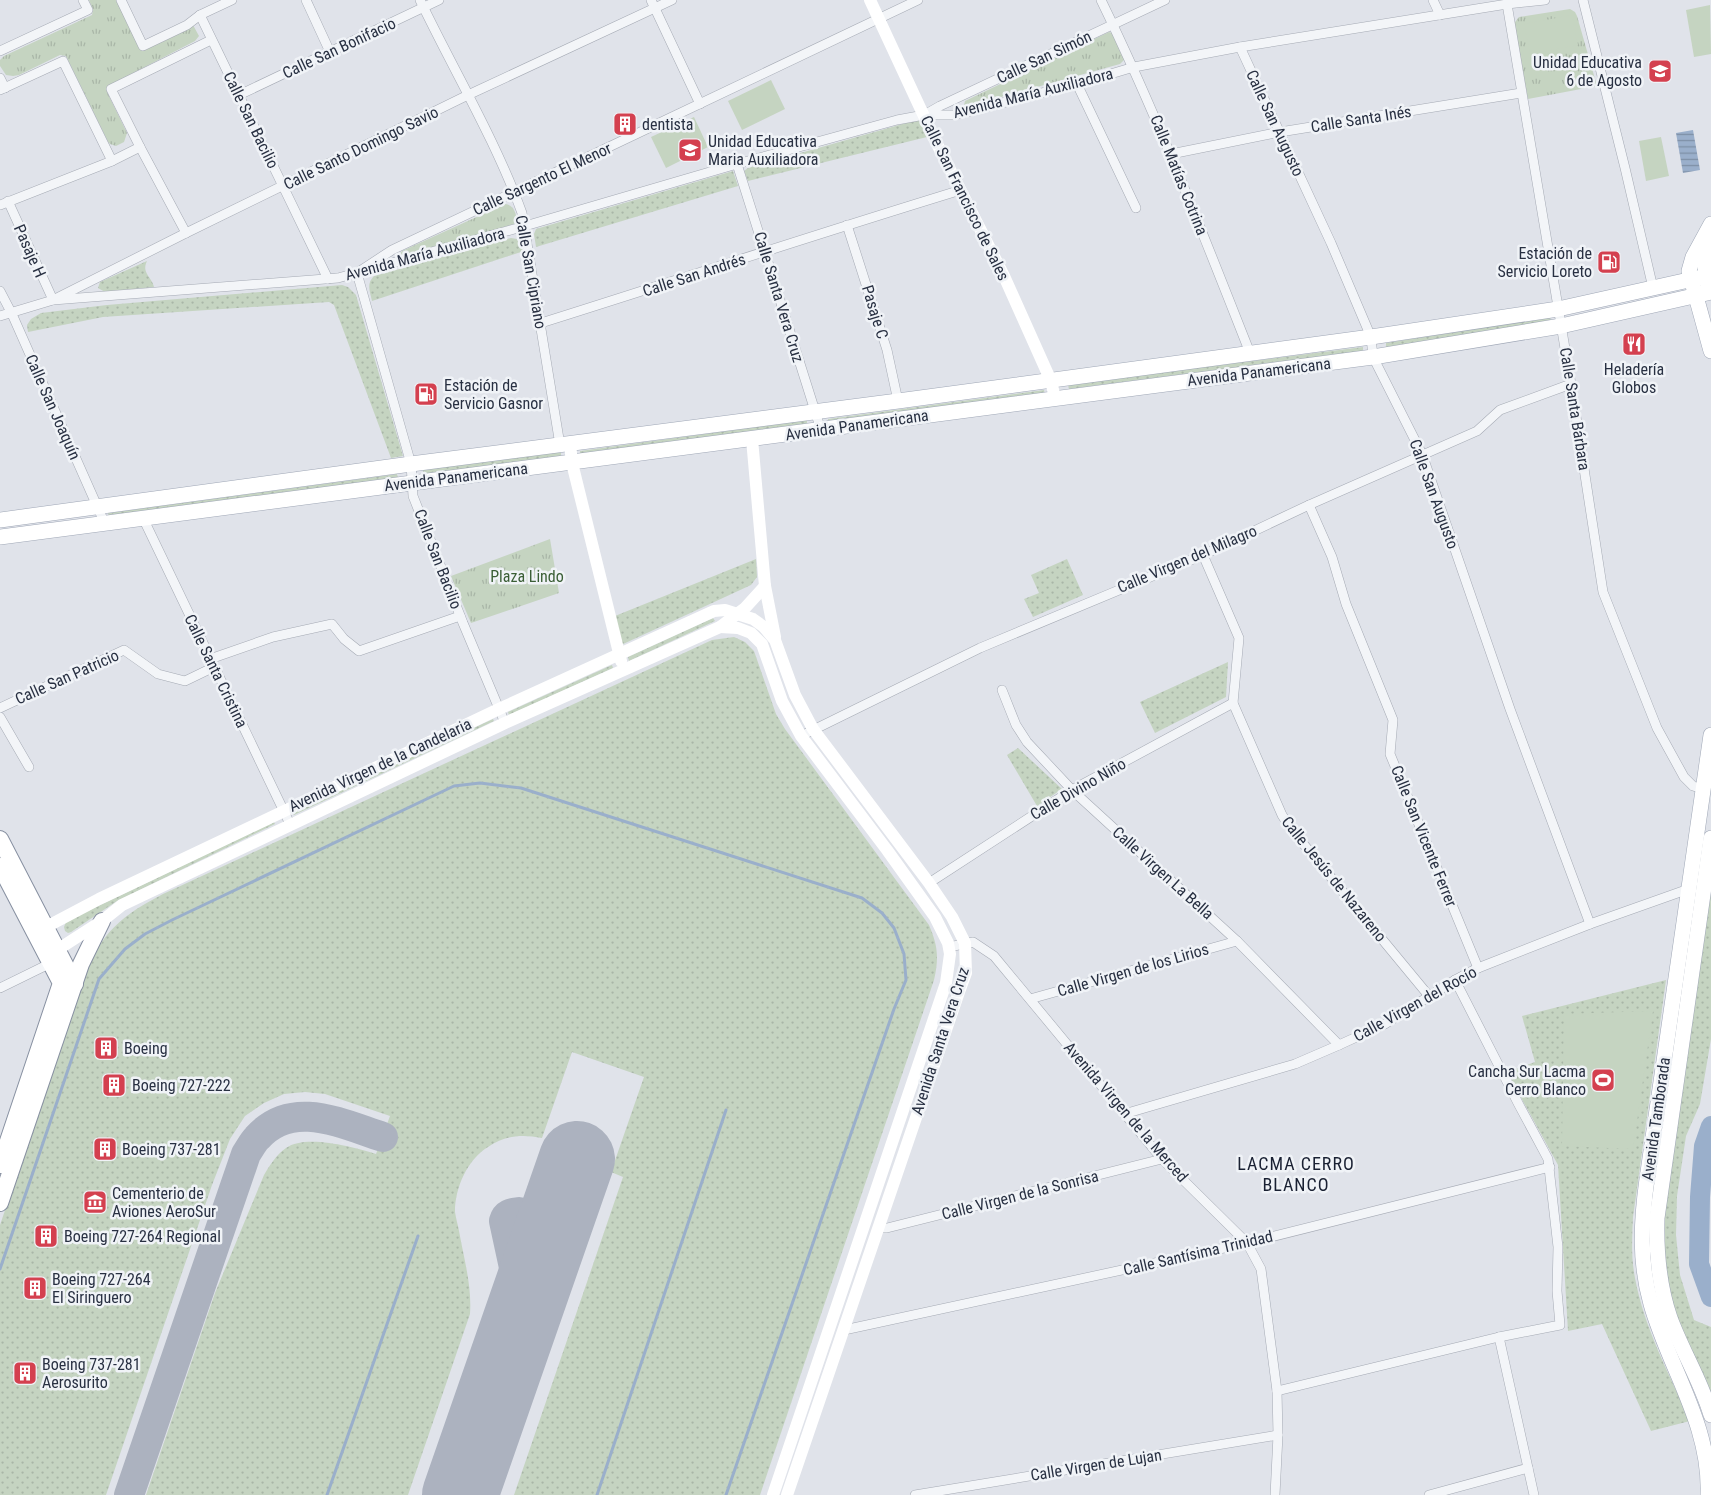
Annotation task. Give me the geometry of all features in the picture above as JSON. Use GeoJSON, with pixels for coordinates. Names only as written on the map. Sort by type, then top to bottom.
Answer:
{"type":"FeatureCollection","features":[{"type":"Feature","properties":{"kind":"highway"},"geometry":{"type":"LineString","coordinates":[[0,839],[46,927],[50,954],[60,983],[0,1165]]}},
{"type":"Feature","properties":{"kind":"highway"},"geometry":{"type":"LineString","coordinates":[[0,866],[50,954],[75,984]]}},
{"type":"Feature","properties":{"kind":"highway"},"geometry":{"type":"LineString","coordinates":[[0,1203],[81,964],[102,922]]}},
{"type":"Feature","properties":{"kind":"main road","name":"Calle San Francisco de Sales"},"geometry":{"type":"LineString","coordinates":[[870,0],[924,115],[1004,276],[1056,398]]}},
{"type":"Feature","properties":{"kind":"main road"},"geometry":{"type":"LineString","coordinates":[[1709,227],[1706,295],[1711,350]]}},
{"type":"Feature","properties":{"kind":"main road"},"geometry":{"type":"LineString","coordinates":[[1706,295],[1691,280],[1690,265],[1709,227]]}},
{"type":"Feature","properties":{"kind":"main road","name":"Avenida Panamericana"},"geometry":{"type":"LineString","coordinates":[[0,520],[1372,338],[1558,309],[1708,276]]}},
{"type":"Feature","properties":{"kind":"main road","name":"Avenida Panamericana"},"geometry":{"type":"LineString","coordinates":[[0,537],[1373,357],[1561,326],[1706,295]]}},
{"type":"Feature","properties":{"kind":"main road"},"geometry":{"type":"LineString","coordinates":[[752,438],[765,586],[775,640]]}},
{"type":"Feature","properties":{"kind":"main road","name":"Calle San Cipriano"},"geometry":{"type":"LineString","coordinates":[[565,444],[572,463],[618,655],[625,670]]}},
{"type":"Feature","properties":{"kind":"main road","name":"Avenida Virgen de la Candelaria"},"geometry":{"type":"LineString","coordinates":[[50,954],[102,922],[122,905],[505,723],[720,627],[739,613],[765,586]]}},
{"type":"Feature","properties":{"kind":"main road","name":"Avenida Virgen de la Candelaria"},"geometry":{"type":"LineString","coordinates":[[46,927],[65,915],[284,810],[714,611],[725,610],[739,613]]}},
{"type":"Feature","properties":{"kind":"main road","name":"Avenida Santa Vera Cruz"},"geometry":{"type":"LineString","coordinates":[[739,613],[753,619],[764,627],[775,640],[794,695],[813,729],[928,883],[952,917],[965,943],[966,973],[787,1495]]}},
{"type":"Feature","properties":{"kind":"main road","name":"Avenida Santa Vera Cruz"},"geometry":{"type":"LineString","coordinates":[[720,627],[744,630],[751,633],[762,644],[782,701],[801,736],[935,917],[944,933],[950,954],[946,982],[773,1495]]}},
{"type":"Feature","properties":{"kind":"main road","name":"Avenida Tamborada"},"geometry":{"type":"LineString","coordinates":[[1711,735],[1703,789],[1696,892],[1656,1218],[1656,1242],[1662,1292],[1670,1319],[1711,1415]]}},
{"type":"Feature","properties":{"kind":"main road","name":"Avenida Tamborada"},"geometry":{"type":"LineString","coordinates":[[1708,1495],[1708,1472],[1701,1430],[1651,1305],[1644,1278],[1641,1251],[1642,1220],[1647,1179],[1696,892],[1711,838]]}},
{"type":"Feature","properties":{"kind":"street"},"geometry":{"type":"LineString","coordinates":[[0,51],[88,10],[83,0]]}},
{"type":"Feature","properties":{"kind":"street"},"geometry":{"type":"LineString","coordinates":[[121,0],[143,46],[187,25],[200,15],[232,0]]}},
{"type":"Feature","properties":{"kind":"street"},"geometry":{"type":"LineString","coordinates":[[306,0],[330,52]]}},
{"type":"Feature","properties":{"kind":"street","name":"Calle San Bonifacio"},"geometry":{"type":"LineString","coordinates":[[239,95],[330,52],[422,4],[439,0]]}},
{"type":"Feature","properties":{"kind":"street","name":"Calle Santo Domingo Savio"},"geometry":{"type":"LineString","coordinates":[[53,300],[653,4],[672,0]]}},
{"type":"Feature","properties":{"kind":"street","name":"Calle Sargento El Menor"},"geometry":{"type":"LineString","coordinates":[[357,273],[392,250],[918,0]]}},
{"type":"Feature","properties":{"kind":"street","name":"Calle Matías Cotrina"},"geometry":{"type":"LineString","coordinates":[[1101,0],[1134,67],[1171,154],[1250,353]]}},
{"type":"Feature","properties":{"kind":"street","name":"Calle San Simón"},"geometry":{"type":"LineString","coordinates":[[924,115],[1165,0]]}},
{"type":"Feature","properties":{"kind":"street"},"geometry":{"type":"LineString","coordinates":[[1433,0],[1440,15]]}},
{"type":"Feature","properties":{"kind":"street","name":"Avenida María Auxiliadora"},"geometry":{"type":"LineString","coordinates":[[0,316],[12,314],[53,300],[328,279],[357,273],[526,226],[736,164],[897,120],[924,115],[955,114],[1077,84],[1134,67],[1240,47],[1507,4],[1545,0]]}},
{"type":"Feature","properties":{"kind":"street"},"geometry":{"type":"LineString","coordinates":[[1583,0],[1653,288]]}},
{"type":"Feature","properties":{"kind":"street","name":"Calle San Cipriano"},"geometry":{"type":"LineString","coordinates":[[422,4],[514,192],[526,226],[541,323],[565,444]]}},
{"type":"Feature","properties":{"kind":"street"},"geometry":{"type":"LineString","coordinates":[[653,4],[700,104]]}},
{"type":"Feature","properties":{"kind":"street","name":"Calle Santa Bárbara"},"geometry":{"type":"LineString","coordinates":[[1507,4],[1571,384],[1603,592],[1657,728],[1684,777],[1693,786],[1703,789]]}},
{"type":"Feature","properties":{"kind":"street","name":"Calle San Bacilio"},"geometry":{"type":"LineString","coordinates":[[200,15],[328,279]]}},
{"type":"Feature","properties":{"kind":"street"},"geometry":{"type":"LineString","coordinates":[[186,233],[111,89],[211,40]]}},
{"type":"Feature","properties":{"kind":"street","name":"Calle San Augusto"},"geometry":{"type":"LineString","coordinates":[[1240,47],[1372,338],[1373,357],[1422,454],[1510,709],[1590,924]]}},
{"type":"Feature","properties":{"kind":"street"},"geometry":{"type":"LineString","coordinates":[[0,78],[2,89],[63,61],[112,161]]}},
{"type":"Feature","properties":{"kind":"street"},"geometry":{"type":"LineString","coordinates":[[1077,84],[1136,208]]}},
{"type":"Feature","properties":{"kind":"street","name":"Calle Santa Inés"},"geometry":{"type":"LineString","coordinates":[[1171,154],[1280,132],[1521,93]]}},
{"type":"Feature","properties":{"kind":"street"},"geometry":{"type":"LineString","coordinates":[[4,203],[112,161],[140,147]]}},
{"type":"Feature","properties":{"kind":"street","name":"Calle Santa Vera Cruz"},"geometry":{"type":"LineString","coordinates":[[736,164],[821,430]]}},
{"type":"Feature","properties":{"kind":"street","name":"Calle San Andrés"},"geometry":{"type":"LineString","coordinates":[[541,323],[961,190]]}},
{"type":"Feature","properties":{"kind":"street","name":"Pasaje H"},"geometry":{"type":"LineString","coordinates":[[4,203],[53,300]]}},
{"type":"Feature","properties":{"kind":"street","name":"Pasaje C"},"geometry":{"type":"LineString","coordinates":[[847,225],[886,350],[898,401]]}},
{"type":"Feature","properties":{"kind":"street","name":"Calle San Bacilio"},"geometry":{"type":"LineString","coordinates":[[357,273],[411,464],[413,496],[460,616],[505,723]]}},
{"type":"Feature","properties":{"kind":"street","name":"Calle San Joaquín"},"geometry":{"type":"LineString","coordinates":[[0,290],[104,524]]}},
{"type":"Feature","properties":{"kind":"street","name":"Calle Virgen del Milagro"},"geometry":{"type":"LineString","coordinates":[[801,736],[980,648],[1203,555],[1309,505],[1477,431],[1500,410],[1571,384]]}},
{"type":"Feature","properties":{"kind":"street","name":"Calle San Vicente Ferrer"},"geometry":{"type":"LineString","coordinates":[[1309,505],[1332,557],[1346,604],[1393,720],[1390,754],[1478,968]]}},
{"type":"Feature","properties":{"kind":"street","name":"Calle Santa Cristina"},"geometry":{"type":"LineString","coordinates":[[143,518],[290,824]]}},
{"type":"Feature","properties":{"kind":"street","name":"Calle Jesús de Nazareno"},"geometry":{"type":"LineString","coordinates":[[1203,555],[1240,638],[1233,703],[1282,815],[1290,829],[1429,996]]}},
{"type":"Feature","properties":{"kind":"street"},"geometry":{"type":"LineString","coordinates":[[212,663],[273,637],[332,624],[344,639],[359,651],[460,616]]}},
{"type":"Feature","properties":{"kind":"street","name":"Calle San Patricio"},"geometry":{"type":"LineString","coordinates":[[0,708],[124,650],[158,674],[185,681],[212,663]]}},
{"type":"Feature","properties":{"kind":"street","name":"Calle Virgen La Bella"},"geometry":{"type":"LineString","coordinates":[[1002,690],[1016,725],[1027,742],[1072,790],[1237,940],[1339,1045]]}},
{"type":"Feature","properties":{"kind":"street","name":"Calle Divino Niño"},"geometry":{"type":"LineString","coordinates":[[928,883],[1072,790],[1233,703]]}},
{"type":"Feature","properties":{"kind":"street"},"geometry":{"type":"LineString","coordinates":[[0,717],[29,768]]}},
{"type":"Feature","properties":{"kind":"street","name":"Calle Virgen del Rocío"},"geometry":{"type":"LineString","coordinates":[[1124,1114],[1295,1064],[1385,1024],[1455,980],[1478,968],[1683,890],[1696,892]]}},
{"type":"Feature","properties":{"kind":"street","name":"Calle Virgen de los Lirios"},"geometry":{"type":"LineString","coordinates":[[1030,1000],[1237,940]]}},
{"type":"Feature","properties":{"kind":"street","name":"Avenida Virgen de la Merced"},"geometry":{"type":"LineString","coordinates":[[965,943],[973,942],[994,956],[1162,1159],[1247,1243],[1261,1269],[1278,1391],[1278,1435],[1274,1495]]}},
{"type":"Feature","properties":{"kind":"street"},"geometry":{"type":"LineString","coordinates":[[949,947],[965,943]]}},
{"type":"Feature","properties":{"kind":"street"},"geometry":{"type":"LineString","coordinates":[[0,988],[50,954]]}},
{"type":"Feature","properties":{"kind":"street"},"geometry":{"type":"LineString","coordinates":[[1278,1391],[1498,1337],[1560,1325],[1557,1291],[1558,1247],[1548,1159],[1455,980]]}},
{"type":"Feature","properties":{"kind":"street","name":"Calle Virgen de la Sonrisa"},"geometry":{"type":"LineString","coordinates":[[878,1228],[887,1228],[1162,1159]]}},
{"type":"Feature","properties":{"kind":"street","name":"Calle Santísima Trinidad"},"geometry":{"type":"LineString","coordinates":[[844,1330],[1247,1243],[1550,1167]]}},
{"type":"Feature","properties":{"kind":"street"},"geometry":{"type":"LineString","coordinates":[[1498,1337],[1534,1495]]}},
{"type":"Feature","properties":{"kind":"street","name":"Calle Virgen de Lujan"},"geometry":{"type":"LineString","coordinates":[[915,1495],[1278,1435]]}},
{"type":"Feature","properties":{"kind":"street"},"geometry":{"type":"LineString","coordinates":[[1429,1495],[1528,1468]]}},
{"type":"Feature","properties":{"kind":"green space"},"geometry":{"type":"Polygon","coordinates":[[[89,0],[116,0],[135,39],[139,43],[193,25],[199,36],[195,41],[108,86],[107,92],[127,133],[124,142],[116,146],[108,142],[66,56],[60,55],[19,75],[13,76],[6,75],[0,66],[0,60],[4,56],[92,15],[93,10],[89,0]]]}},
{"type":"Feature","properties":{"kind":"green space"},"geometry":{"type":"Polygon","coordinates":[[[1710,5],[1711,54],[1694,57],[1686,10],[1710,5]]]}},
{"type":"Feature","properties":{"kind":"green space"},"geometry":{"type":"Polygon","coordinates":[[[1570,9],[1577,16],[1597,86],[1528,99],[1514,27],[1515,22],[1519,17],[1570,9]]]}},
{"type":"Feature","properties":{"kind":"green space"},"geometry":{"type":"Polygon","coordinates":[[[1572,15],[1578,45],[1530,54],[1524,24],[1572,15]]]}},
{"type":"Feature","properties":{"kind":"green space"},"geometry":{"type":"Polygon","coordinates":[[[1109,32],[1112,33],[1123,57],[1124,60],[1120,64],[968,106],[964,105],[965,101],[1109,32]]]}},
{"type":"Feature","properties":{"kind":"green space"},"geometry":{"type":"Polygon","coordinates":[[[771,80],[785,109],[742,130],[728,101],[771,80]]]}},
{"type":"Feature","properties":{"kind":"green space"},"geometry":{"type":"Polygon","coordinates":[[[694,117],[708,147],[666,168],[651,137],[694,117]]]}},
{"type":"Feature","properties":{"kind":"green space"},"geometry":{"type":"Polygon","coordinates":[[[920,119],[927,137],[748,181],[744,171],[748,168],[920,119]]]}},
{"type":"Feature","properties":{"kind":"green space"},"geometry":{"type":"Polygon","coordinates":[[[1661,137],[1669,176],[1646,181],[1639,141],[1661,137]]]}},
{"type":"Feature","properties":{"kind":"green space"},"geometry":{"type":"Polygon","coordinates":[[[733,171],[738,186],[536,247],[534,234],[536,229],[733,171]]]}},
{"type":"Feature","properties":{"kind":"green space"},"geometry":{"type":"Polygon","coordinates":[[[505,204],[511,206],[515,212],[517,221],[514,224],[405,256],[400,257],[399,255],[402,251],[505,204]]]}},
{"type":"Feature","properties":{"kind":"green space"},"geometry":{"type":"Polygon","coordinates":[[[511,238],[517,239],[524,251],[372,301],[369,285],[374,276],[511,238]]]}},
{"type":"Feature","properties":{"kind":"green space"},"geometry":{"type":"Polygon","coordinates":[[[147,261],[145,269],[154,287],[105,292],[98,288],[100,282],[147,261]]]}},
{"type":"Feature","properties":{"kind":"green space"},"geometry":{"type":"Polygon","coordinates":[[[342,285],[348,287],[356,295],[403,456],[391,458],[334,305],[329,302],[103,317],[28,332],[27,325],[31,319],[41,313],[107,305],[342,285]]]}},
{"type":"Feature","properties":{"kind":"green space"},"geometry":{"type":"Polygon","coordinates":[[[1550,317],[1551,321],[1386,347],[1386,343],[1550,317]]]}},
{"type":"Feature","properties":{"kind":"green space"},"geometry":{"type":"Polygon","coordinates":[[[1363,347],[1363,351],[1069,389],[1068,384],[1363,347]]]}},
{"type":"Feature","properties":{"kind":"green space"},"geometry":{"type":"Polygon","coordinates":[[[1044,390],[1045,394],[828,423],[828,419],[1044,390]]]}},
{"type":"Feature","properties":{"kind":"green space"},"geometry":{"type":"Polygon","coordinates":[[[807,420],[807,424],[580,455],[580,451],[807,420]]]}},
{"type":"Feature","properties":{"kind":"green space"},"geometry":{"type":"Polygon","coordinates":[[[561,451],[561,456],[423,475],[423,470],[561,451]]]}},
{"type":"Feature","properties":{"kind":"green space"},"geometry":{"type":"Polygon","coordinates":[[[397,474],[398,478],[109,517],[108,513],[397,474]]]}},
{"type":"Feature","properties":{"kind":"green space","name":"Plaza Lindo"},"geometry":{"type":"Polygon","coordinates":[[[550,539],[559,593],[471,623],[451,576],[550,539]]]}},
{"type":"Feature","properties":{"kind":"green space"},"geometry":{"type":"Polygon","coordinates":[[[756,559],[757,577],[751,585],[621,645],[615,616],[756,559]]]}},
{"type":"Feature","properties":{"kind":"green space"},"geometry":{"type":"Polygon","coordinates":[[[1067,559],[1083,595],[1033,617],[1024,599],[1039,593],[1031,575],[1067,559]]]}},
{"type":"Feature","properties":{"kind":"green space"},"geometry":{"type":"Polygon","coordinates":[[[713,618],[715,621],[629,661],[628,657],[713,618]]]}},
{"type":"Feature","properties":{"kind":"green space"},"geometry":{"type":"Polygon","coordinates":[[[734,637],[745,642],[754,651],[776,714],[785,729],[929,925],[936,946],[937,958],[934,980],[760,1495],[514,1495],[623,1177],[611,1172],[644,1077],[572,1052],[542,1138],[514,1136],[495,1143],[474,1159],[460,1184],[455,1212],[469,1283],[470,1314],[408,1495],[146,1495],[215,1293],[264,1175],[271,1164],[286,1148],[305,1142],[330,1143],[376,1154],[390,1116],[325,1094],[305,1092],[284,1094],[264,1103],[245,1116],[230,1139],[212,1185],[106,1495],[0,1495],[0,1225],[85,975],[99,947],[115,926],[136,909],[163,894],[712,640],[734,637]]]}},
{"type":"Feature","properties":{"kind":"green space"},"geometry":{"type":"Polygon","coordinates":[[[1228,662],[1226,697],[1155,733],[1140,702],[1228,662]]]}},
{"type":"Feature","properties":{"kind":"green space"},"geometry":{"type":"Polygon","coordinates":[[[612,665],[613,668],[509,715],[508,712],[612,665]]]}},
{"type":"Feature","properties":{"kind":"green space"},"geometry":{"type":"Polygon","coordinates":[[[493,719],[494,721],[294,815],[292,813],[493,719]]]}},
{"type":"Feature","properties":{"kind":"green space"},"geometry":{"type":"Polygon","coordinates":[[[1018,748],[1062,789],[1037,806],[1007,755],[1018,748]]]}},
{"type":"Feature","properties":{"kind":"green space"},"geometry":{"type":"Polygon","coordinates":[[[274,822],[275,824],[117,901],[71,932],[65,931],[66,922],[71,919],[274,822]]]}},
{"type":"Feature","properties":{"kind":"green space"},"geometry":{"type":"Polygon","coordinates":[[[1711,882],[1711,1039],[1700,1104],[1686,1136],[1677,1196],[1676,1235],[1680,1275],[1694,1320],[1711,1327],[1711,1393],[1686,1340],[1671,1299],[1664,1260],[1663,1219],[1711,882]]]}},
{"type":"Feature","properties":{"kind":"green space"},"geometry":{"type":"Polygon","coordinates":[[[1666,980],[1633,1217],[1632,1255],[1639,1297],[1651,1333],[1690,1421],[1651,1431],[1602,1324],[1568,1331],[1558,1165],[1507,1072],[1535,1062],[1522,1016],[1666,980]]]}},
{"type":"Feature","properties":{"kind":"green space","name":"Cancha Sur Lacma Cerro Blanco"},"geometry":{"type":"Polygon","coordinates":[[[1653,1011],[1633,1149],[1562,1146],[1564,1014],[1653,1011]]]}},
{"type":"Feature","properties":{"kind":"water"},"geometry":{"type":"Polygon","coordinates":[[[1693,130],[1700,170],[1683,173],[1676,133],[1693,130]]]}},
{"type":"Feature","properties":{"kind":"waterway"},"geometry":{"type":"LineString","coordinates":[[0,1269],[99,979],[125,949],[145,934],[172,920],[454,786],[480,783],[521,788],[862,898],[882,913],[894,928],[904,954],[906,980],[894,1009],[726,1495]]}},
{"type":"Feature","properties":{"kind":"waterway"},"geometry":{"type":"LineString","coordinates":[[597,1495],[726,1110]]}},
{"type":"Feature","properties":{"kind":"waterway"},"geometry":{"type":"LineString","coordinates":[[1711,1126],[1704,1146],[1700,1197],[1699,1264],[1711,1297]]}},
{"type":"Feature","properties":{"kind":"waterway"},"geometry":{"type":"LineString","coordinates":[[327,1495],[418,1236]]}},
{"type":"Feature","properties":{"kind":"taxiway"},"geometry":{"type":"LineString","coordinates":[[129,1495],[246,1154],[254,1141],[271,1126],[286,1119],[301,1117],[334,1121],[383,1137]]}},
{"type":"Feature","properties":{"kind":"taxiway"},"geometry":{"type":"LineString","coordinates":[[519,1212],[508,1215],[504,1221],[518,1286],[520,1322]]}},
{"type":"Feature","properties":{"kind":"runway"},"geometry":{"type":"LineString","coordinates":[[460,1495],[577,1159]]}},
{"type":"Feature","properties":{"kind":"place","name":"Unidad Educativa 6 de Agosto"},"geometry":{"type":"Point","coordinates":[1660,71]}},
{"type":"Feature","properties":{"kind":"place","name":"dentista"},"geometry":{"type":"Point","coordinates":[625,124]}},
{"type":"Feature","properties":{"kind":"place","name":"Unidad Educativa Maria Auxiliadora"},"geometry":{"type":"Point","coordinates":[690,150]}},
{"type":"Feature","properties":{"kind":"place","name":"Estación de Servicio Loreto"},"geometry":{"type":"Point","coordinates":[1609,262]}},
{"type":"Feature","properties":{"kind":"place","name":"Heladería Globos"},"geometry":{"type":"Point","coordinates":[1634,344]}},
{"type":"Feature","properties":{"kind":"place","name":"Estación de Servicio Gasnor"},"geometry":{"type":"Point","coordinates":[426,394]}},
{"type":"Feature","properties":{"kind":"place","name":"Boeing"},"geometry":{"type":"Point","coordinates":[106,1048]}},
{"type":"Feature","properties":{"kind":"place","name":"Cancha Sur Lacma Cerro Blanco"},"geometry":{"type":"Point","coordinates":[1603,1080]}},
{"type":"Feature","properties":{"kind":"place","name":"Boeing 727-222"},"geometry":{"type":"Point","coordinates":[114,1085]}},
{"type":"Feature","properties":{"kind":"place","name":"Boeing 737-281"},"geometry":{"type":"Point","coordinates":[105,1149]}},
{"type":"Feature","properties":{"kind":"place","name":"Cementerio de Aviones AeroSur"},"geometry":{"type":"Point","coordinates":[95,1202]}},
{"type":"Feature","properties":{"kind":"place","name":"Boeing 727-264 Regional"},"geometry":{"type":"Point","coordinates":[46,1236]}},
{"type":"Feature","properties":{"kind":"place","name":"Boeing 727-264 El Siringuero"},"geometry":{"type":"Point","coordinates":[35,1288]}},
{"type":"Feature","properties":{"kind":"place","name":"Boeing 737-281 Aerosurito"},"geometry":{"type":"Point","coordinates":[25,1373]}},
{"type":"Feature","properties":{"kind":"district","name":"LACMA CERRO BLANCO"},"geometry":{"type":"Point","coordinates":[1296,1173]}}]}
